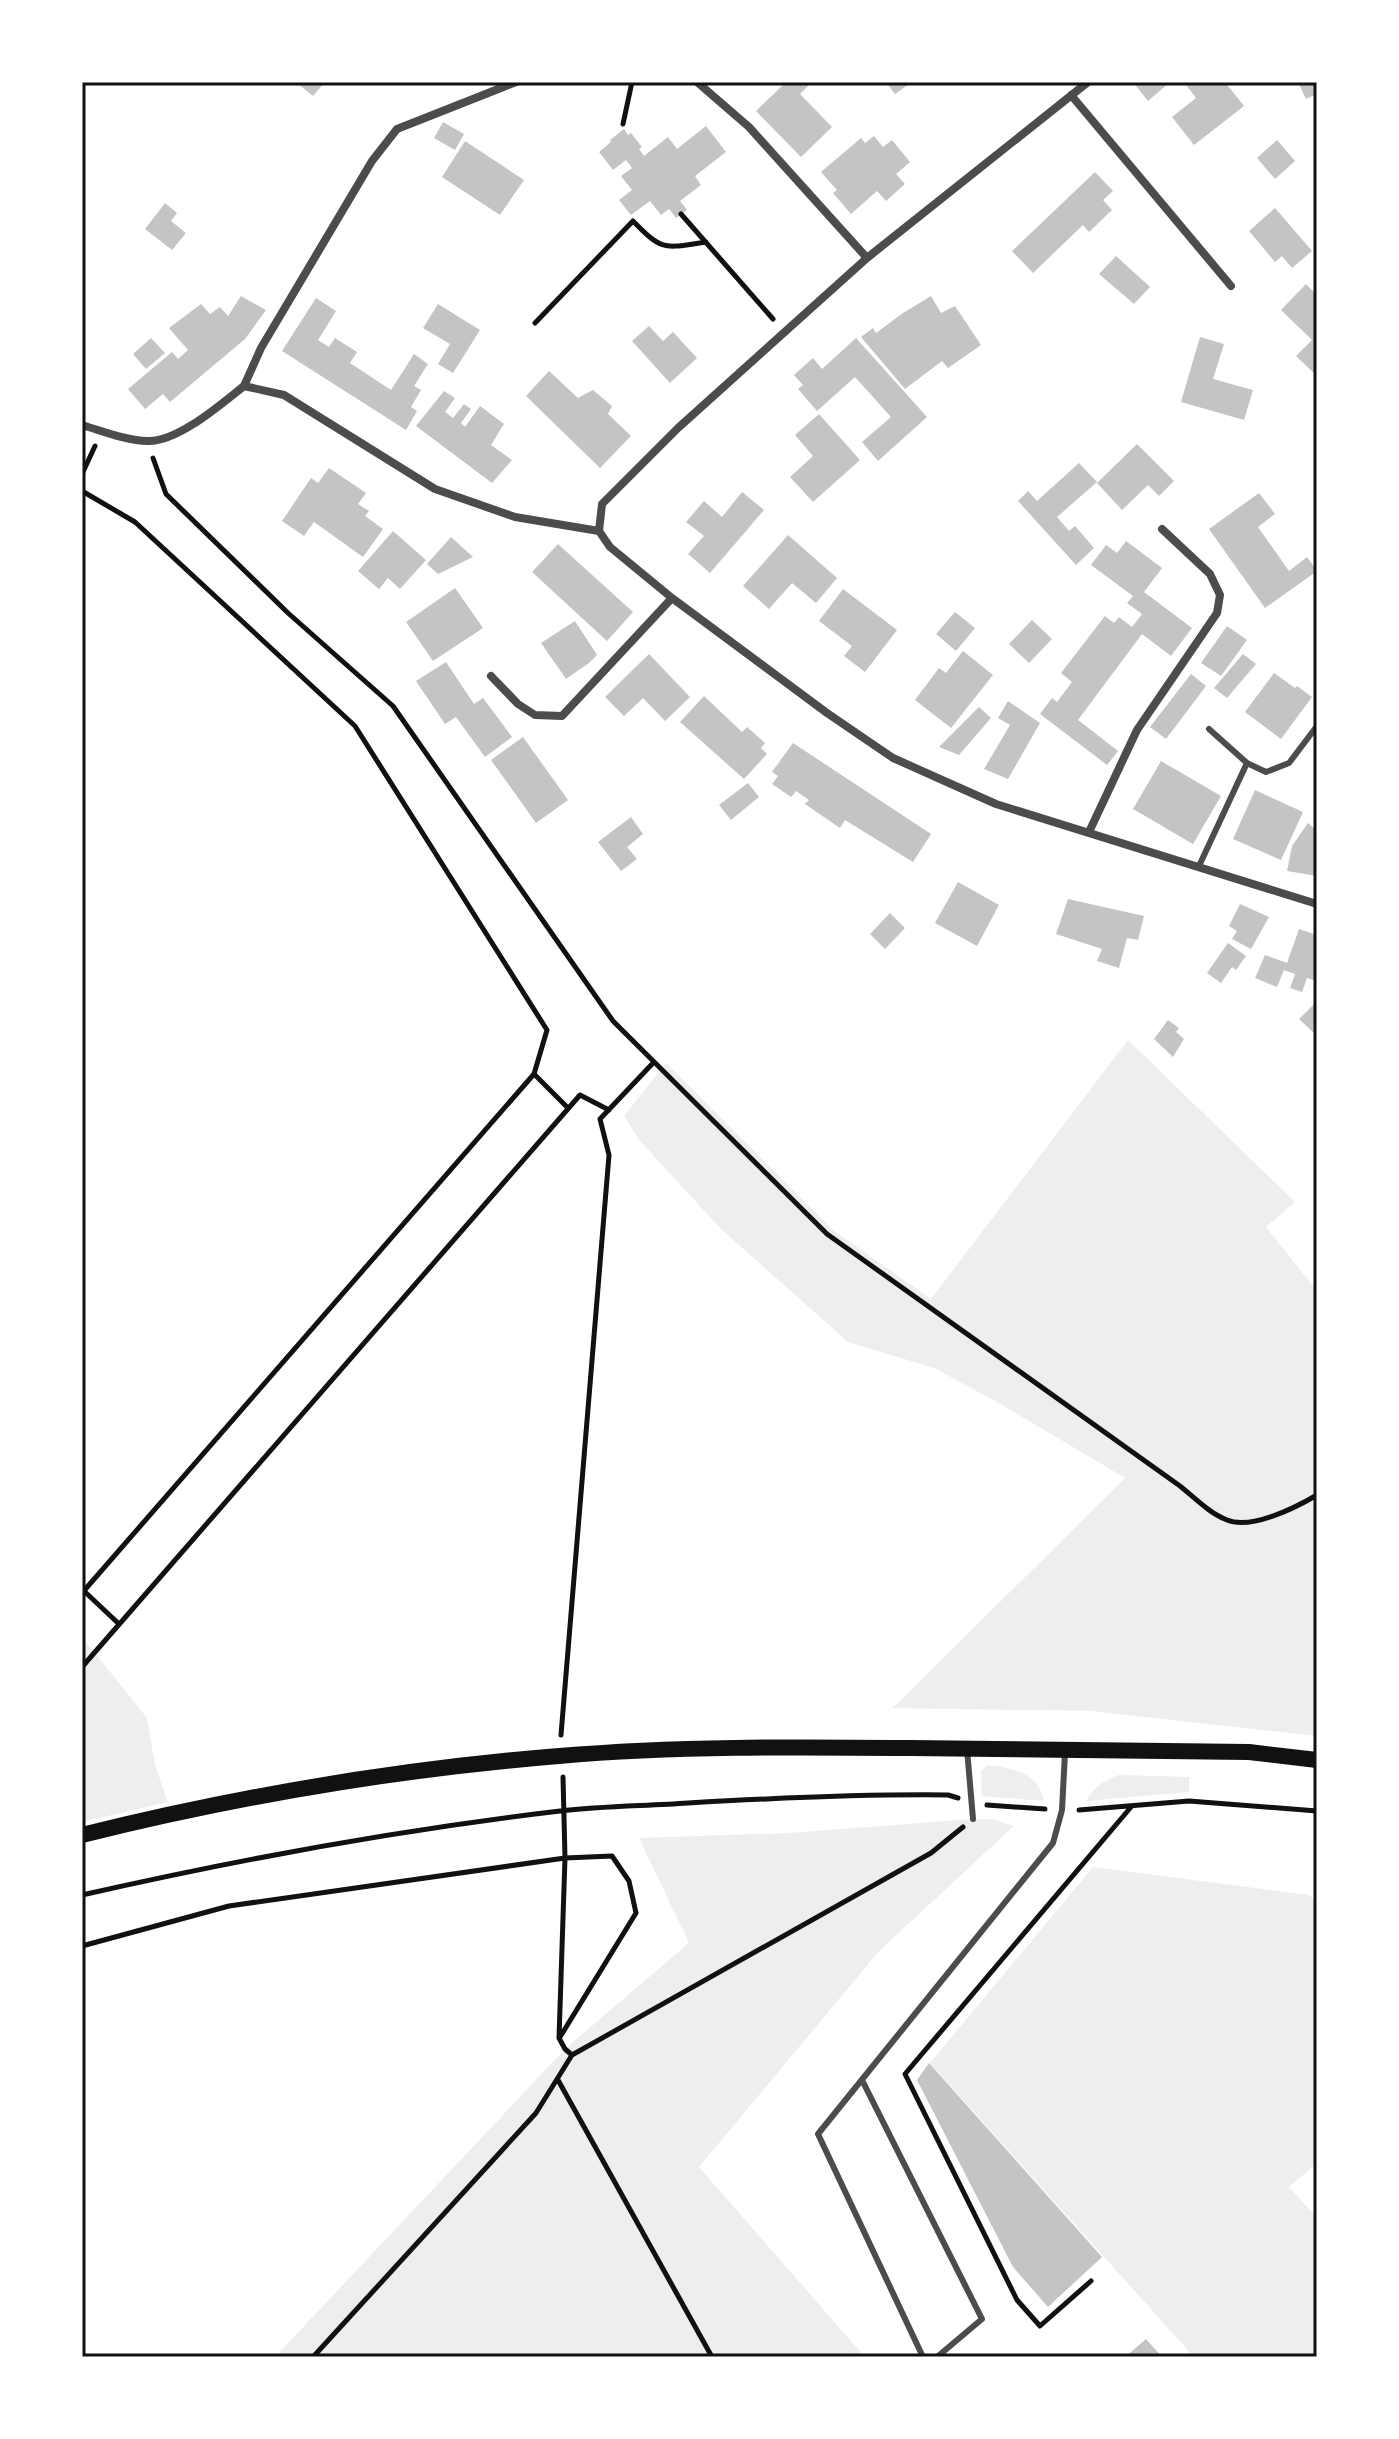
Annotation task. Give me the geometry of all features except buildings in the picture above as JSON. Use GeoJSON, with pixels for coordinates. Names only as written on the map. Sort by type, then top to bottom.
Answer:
{"type":"FeatureCollection","features":[{"type":"Feature","properties":{"kind":"main road"},"geometry":{"type":"LineString","coordinates":[[82,1835],[301,1789],[434,1768],[562,1756],[771,1747],[1249,1752],[1317,1760]]}},
{"type":"Feature","properties":{"kind":"street"},"geometry":{"type":"LineString","coordinates":[[82,425],[148,442],[167,439],[244,386],[261,348],[372,161],[397,129],[516,82]]}},
{"type":"Feature","properties":{"kind":"street"},"geometry":{"type":"LineString","coordinates":[[697,82],[749,127],[867,258]]}},
{"type":"Feature","properties":{"kind":"street"},"geometry":{"type":"LineString","coordinates":[[1088,82],[867,258],[678,428],[602,504],[599,531],[610,547],[672,598],[893,758],[996,804],[1317,904]]}},
{"type":"Feature","properties":{"kind":"street"},"geometry":{"type":"LineString","coordinates":[[1071,95],[1231,286]]}},
{"type":"Feature","properties":{"kind":"street"},"geometry":{"type":"LineString","coordinates":[[244,386],[284,395],[435,489],[515,517],[599,531]]}},
{"type":"Feature","properties":{"kind":"street"},"geometry":{"type":"LineString","coordinates":[[1089,832],[1137,730],[1217,613],[1220,595],[1210,574],[1162,529]]}},
{"type":"Feature","properties":{"kind":"street"},"geometry":{"type":"LineString","coordinates":[[491,676],[518,704],[535,715],[562,716],[672,598]]}},
{"type":"Feature","properties":{"kind":"lane"},"geometry":{"type":"LineString","coordinates":[[1209,729],[1247,763],[1266,772],[1289,763],[1317,726]]}},
{"type":"Feature","properties":{"kind":"lane"},"geometry":{"type":"LineString","coordinates":[[1199,866],[1247,763]]}},
{"type":"Feature","properties":{"kind":"lane"},"geometry":{"type":"LineString","coordinates":[[967,1749],[973,1819]]}},
{"type":"Feature","properties":{"kind":"lane"},"geometry":{"type":"LineString","coordinates":[[923,2357],[818,2134],[1053,1843],[1062,1810],[1065,1750]]}},
{"type":"Feature","properties":{"kind":"lane"},"geometry":{"type":"LineString","coordinates":[[862,2080],[982,2319],[937,2357]]}},
{"type":"Feature","properties":{"kind":"path"},"geometry":{"type":"LineString","coordinates":[[623,124],[632,82]]}},
{"type":"Feature","properties":{"kind":"path"},"geometry":{"type":"LineString","coordinates":[[681,214],[783,333]]}},
{"type":"Feature","properties":{"kind":"path"},"geometry":{"type":"LineString","coordinates":[[535,323],[633,221],[659,245],[669,248],[706,242]]}},
{"type":"Feature","properties":{"kind":"path"},"geometry":{"type":"LineString","coordinates":[[82,474],[102,431]]}},
{"type":"Feature","properties":{"kind":"path"},"geometry":{"type":"LineString","coordinates":[[148,442],[166,494],[288,613],[393,706],[613,1021],[827,1234],[1180,1486],[1214,1514],[1246,1524],[1272,1516],[1317,1495]]}},
{"type":"Feature","properties":{"kind":"path"},"geometry":{"type":"LineString","coordinates":[[82,491],[135,522],[355,726],[547,1030],[534,1074],[83,1592],[119,1624]]}},
{"type":"Feature","properties":{"kind":"path"},"geometry":{"type":"LineString","coordinates":[[572,2055],[559,2038],[565,1858],[561,1735],[609,1155],[600,1119],[654,1062]]}},
{"type":"Feature","properties":{"kind":"path"},"geometry":{"type":"LineString","coordinates":[[534,1074],[568,1108]]}},
{"type":"Feature","properties":{"kind":"path"},"geometry":{"type":"LineString","coordinates":[[82,1667],[580,1095],[609,1110]]}},
{"type":"Feature","properties":{"kind":"path"},"geometry":{"type":"LineString","coordinates":[[82,1895],[297,1849],[564,1810],[876,1794],[948,1795],[972,1802],[1038,1809]]}},
{"type":"Feature","properties":{"kind":"path"},"geometry":{"type":"LineString","coordinates":[[1081,1810],[1189,1801],[1317,1811]]}},
{"type":"Feature","properties":{"kind":"path"},"geometry":{"type":"LineString","coordinates":[[1091,2281],[1040,2326],[1017,2300],[905,2074],[1132,1806]]}},
{"type":"Feature","properties":{"kind":"path"},"geometry":{"type":"LineString","coordinates":[[313,2357],[536,2113],[572,2055],[931,1853],[973,1819]]}},
{"type":"Feature","properties":{"kind":"path"},"geometry":{"type":"LineString","coordinates":[[82,1946],[229,1906],[565,1858],[612,1856],[629,1881],[636,1913],[559,2038]]}},
{"type":"Feature","properties":{"kind":"path"},"geometry":{"type":"LineString","coordinates":[[557,2079],[712,2357]]}},
{"type":"Feature","properties":{"kind":"shaded area"},"geometry":{"type":"Polygon","coordinates":[[[1128,1040],[1295,1202],[1266,1227],[1317,1291],[1317,1736],[1091,1711],[893,1708],[1125,1478],[934,1368],[848,1342],[721,1229],[640,1141],[624,1116],[666,1063],[833,1230],[931,1299],[1128,1040]]]}},
{"type":"Feature","properties":{"kind":"shaded area"},"geometry":{"type":"Polygon","coordinates":[[[82,1637],[147,1718],[155,1765],[168,1802],[82,1822],[82,1637]]]}},
{"type":"Feature","properties":{"kind":"shaded area"},"geometry":{"type":"Polygon","coordinates":[[[987,1765],[1015,1770],[1030,1778],[1044,1801],[982,1796],[981,1772],[987,1765]]]}},
{"type":"Feature","properties":{"kind":"shaded area"},"geometry":{"type":"Polygon","coordinates":[[[1119,1775],[1189,1777],[1189,1792],[1086,1801],[1100,1785],[1119,1775]]]}},
{"type":"Feature","properties":{"kind":"shaded area"},"geometry":{"type":"Polygon","coordinates":[[[992,1819],[1014,1826],[880,1950],[699,2167],[865,2357],[275,2357],[565,2049],[689,1943],[639,1838],[789,1833],[992,1819]]]}},
{"type":"Feature","properties":{"kind":"shaded area"},"geometry":{"type":"Polygon","coordinates":[[[1093,1867],[1309,1895],[1317,1901],[1317,2163],[1289,2187],[1317,2218],[1317,2357],[1194,2357],[930,2063],[1093,1867]]]}}]}
